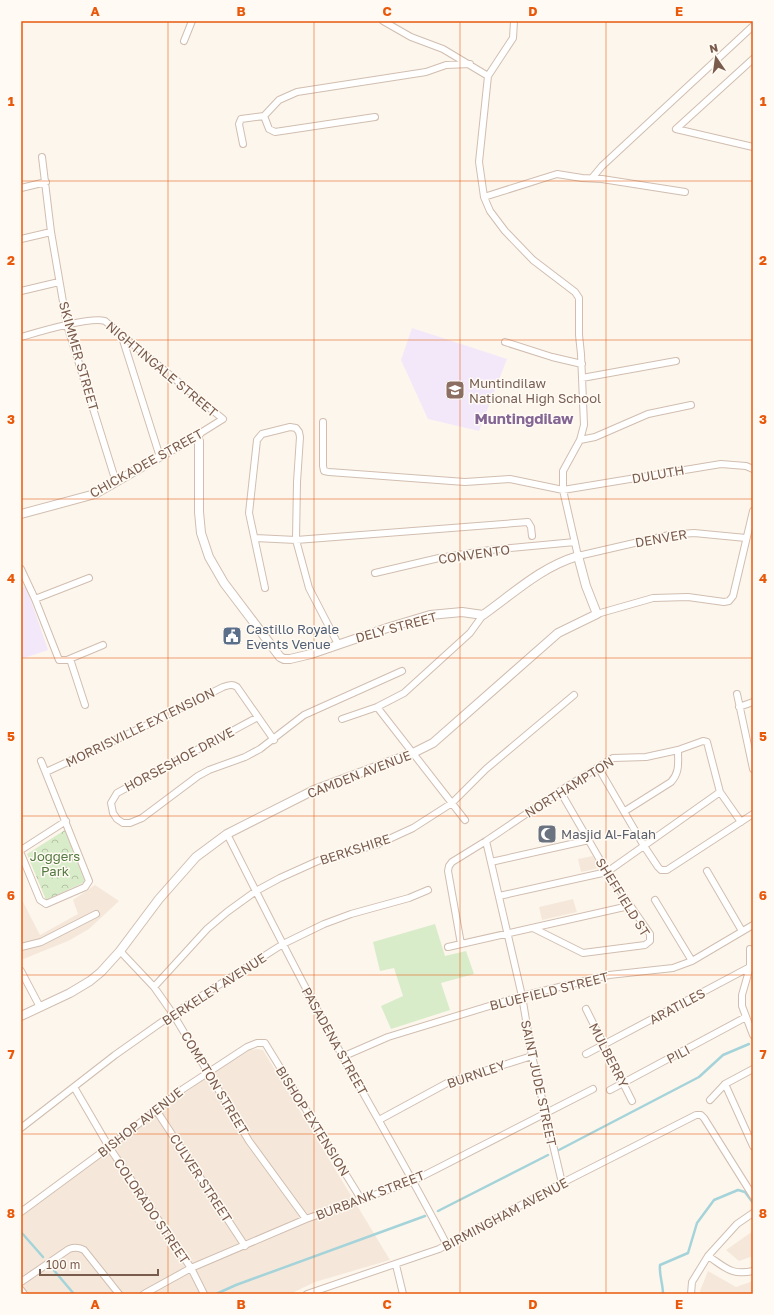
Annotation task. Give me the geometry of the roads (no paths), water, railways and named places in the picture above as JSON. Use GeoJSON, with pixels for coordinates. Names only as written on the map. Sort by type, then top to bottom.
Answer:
{"type":"FeatureCollection","features":[{"type":"Feature","properties":{"kind":"street"},"geometry":{"type":"LineString","coordinates":[[184,41],[192,21]]}},
{"type":"Feature","properties":{"kind":"street"},"geometry":{"type":"LineString","coordinates":[[383,21],[411,37],[443,49],[488,76]]}},
{"type":"Feature","properties":{"kind":"street"},"geometry":{"type":"LineString","coordinates":[[514,21],[513,38],[488,76],[479,162],[484,197],[490,211],[505,231],[533,260],[575,292],[579,298],[579,335],[582,364],[584,425],[580,440],[564,471],[563,490],[586,586],[597,614]]}},
{"type":"Feature","properties":{"kind":"street"},"geometry":{"type":"LineString","coordinates":[[592,178],[602,166],[753,26]]}},
{"type":"Feature","properties":{"kind":"street"},"geometry":{"type":"LineString","coordinates":[[752,144],[676,129],[753,59]]}},
{"type":"Feature","properties":{"kind":"street"},"geometry":{"type":"LineString","coordinates":[[243,144],[239,124],[241,119],[264,116],[279,100],[297,92],[426,72],[446,65],[470,64]]}},
{"type":"Feature","properties":{"kind":"street"},"geometry":{"type":"LineString","coordinates":[[264,116],[269,129],[275,132],[375,117]]}},
{"type":"Feature","properties":{"kind":"street","name":"SKIMMER STREET"},"geometry":{"type":"LineString","coordinates":[[42,157],[51,232],[67,325],[116,482]]}},
{"type":"Feature","properties":{"kind":"street"},"geometry":{"type":"LineString","coordinates":[[484,197],[557,174],[685,192]]}},
{"type":"Feature","properties":{"kind":"street"},"geometry":{"type":"LineString","coordinates":[[21,188],[46,182]]}},
{"type":"Feature","properties":{"kind":"street"},"geometry":{"type":"LineString","coordinates":[[21,238],[51,232]]}},
{"type":"Feature","properties":{"kind":"street"},"geometry":{"type":"LineString","coordinates":[[21,291],[59,282]]}},
{"type":"Feature","properties":{"kind":"street","name":"NIGHTINGALE STREET"},"geometry":{"type":"LineString","coordinates":[[67,325],[101,320],[105,321],[223,419]]}},
{"type":"Feature","properties":{"kind":"street"},"geometry":{"type":"LineString","coordinates":[[21,337],[67,325]]}},
{"type":"Feature","properties":{"kind":"street"},"geometry":{"type":"LineString","coordinates":[[122,336],[160,457]]}},
{"type":"Feature","properties":{"kind":"street"},"geometry":{"type":"LineString","coordinates":[[505,342],[552,357],[582,364]]}},
{"type":"Feature","properties":{"kind":"street"},"geometry":{"type":"LineString","coordinates":[[582,378],[676,361]]}},
{"type":"Feature","properties":{"kind":"street"},"geometry":{"type":"LineString","coordinates":[[580,440],[594,437],[648,414],[691,405]]}},
{"type":"Feature","properties":{"kind":"street","name":"CHICKADEE STREET"},"geometry":{"type":"LineString","coordinates":[[21,514],[95,494],[160,457],[199,438],[223,419]]}},
{"type":"Feature","properties":{"kind":"street"},"geometry":{"type":"LineString","coordinates":[[324,422],[324,471],[465,482],[510,479],[563,490]]}},
{"type":"Feature","properties":{"kind":"street"},"geometry":{"type":"LineString","coordinates":[[265,588],[255,538],[248,513],[257,440],[262,434],[290,427],[296,428],[300,437],[297,482],[296,540],[308,588],[338,644]]}},
{"type":"Feature","properties":{"kind":"street","name":"DELY STREET"},"geometry":{"type":"LineString","coordinates":[[199,438],[198,487],[201,533],[209,557],[224,583],[282,658],[290,659],[311,654],[430,615],[462,612],[483,615]]}},
{"type":"Feature","properties":{"kind":"street","name":"DULUTH"},"geometry":{"type":"LineString","coordinates":[[563,490],[721,464],[746,466],[753,469]]}},
{"type":"Feature","properties":{"kind":"street"},"geometry":{"type":"LineString","coordinates":[[746,538],[753,511]]}},
{"type":"Feature","properties":{"kind":"street"},"geometry":{"type":"LineString","coordinates":[[255,538],[296,540],[528,522],[531,527],[532,536]]}},
{"type":"Feature","properties":{"kind":"street","name":"DENVER"},"geometry":{"type":"LineString","coordinates":[[578,556],[669,535],[694,533],[746,538]]}},
{"type":"Feature","properties":{"kind":"street","name":"CAMDEN AVENUE"},"geometry":{"type":"LineString","coordinates":[[21,1016],[70,993],[90,981],[120,951],[159,899],[196,858],[227,834],[314,790],[413,753],[433,743],[558,633],[597,614],[653,598],[688,597],[724,602],[730,601],[733,596],[746,538]]}},
{"type":"Feature","properties":{"kind":"street","name":"CONVENTO"},"geometry":{"type":"LineString","coordinates":[[375,573],[439,558],[490,550],[575,542]]}},
{"type":"Feature","properties":{"kind":"street"},"geometry":{"type":"LineString","coordinates":[[342,719],[377,706],[404,693],[470,633],[483,615],[526,582],[563,561],[578,556]]}},
{"type":"Feature","properties":{"kind":"street"},"geometry":{"type":"LineString","coordinates":[[21,569],[35,599],[57,657],[61,660],[70,659],[102,645]]}},
{"type":"Feature","properties":{"kind":"street"},"geometry":{"type":"LineString","coordinates":[[35,599],[89,578]]}},
{"type":"Feature","properties":{"kind":"street"},"geometry":{"type":"LineString","coordinates":[[70,659],[85,705]]}},
{"type":"Feature","properties":{"kind":"street","name":"HORSESHOE DRIVE"},"geometry":{"type":"LineString","coordinates":[[258,717],[117,793],[111,803],[113,813],[117,819],[126,824],[142,818],[198,776],[209,770],[260,750],[304,715],[402,671]]}},
{"type":"Feature","properties":{"kind":"street","name":"MORRISVILLE EXTENSION"},"geometry":{"type":"LineString","coordinates":[[46,772],[141,728],[223,687],[234,685],[237,687],[258,717]]}},
{"type":"Feature","properties":{"kind":"street"},"geometry":{"type":"LineString","coordinates":[[737,694],[753,770]]}},
{"type":"Feature","properties":{"kind":"street","name":"BERKSHIRE"},"geometry":{"type":"LineString","coordinates":[[154,987],[207,929],[256,891],[280,878],[320,860],[376,845],[413,828],[452,803],[486,769],[574,695]]}},
{"type":"Feature","properties":{"kind":"street"},"geometry":{"type":"LineString","coordinates":[[739,707],[753,702]]}},
{"type":"Feature","properties":{"kind":"street"},"geometry":{"type":"LineString","coordinates":[[377,706],[465,820]]}},
{"type":"Feature","properties":{"kind":"street"},"geometry":{"type":"LineString","coordinates":[[258,717],[274,740]]}},
{"type":"Feature","properties":{"kind":"street","name":"NORTHAMPTON"},"geometry":{"type":"LineString","coordinates":[[461,944],[448,871],[452,862],[486,842],[560,791],[613,758],[646,757],[678,750],[703,741],[707,742],[720,792]]}},
{"type":"Feature","properties":{"kind":"street"},"geometry":{"type":"LineString","coordinates":[[625,811],[675,778],[678,773],[678,750]]}},
{"type":"Feature","properties":{"kind":"street"},"geometry":{"type":"LineString","coordinates":[[21,854],[42,903],[49,904],[86,886],[88,881],[41,761]]}},
{"type":"Feature","properties":{"kind":"street"},"geometry":{"type":"LineString","coordinates":[[598,767],[644,846],[658,867],[662,870],[667,870],[753,814]]}},
{"type":"Feature","properties":{"kind":"street","name":"SHEFFIELD ST"},"geometry":{"type":"LineString","coordinates":[[533,928],[583,953],[645,945],[650,941],[650,934],[629,906],[607,872],[560,791]]}},
{"type":"Feature","properties":{"kind":"street"},"geometry":{"type":"LineString","coordinates":[[499,896],[607,872],[720,792],[741,822]]}},
{"type":"Feature","properties":{"kind":"street"},"geometry":{"type":"LineString","coordinates":[[21,850],[66,822]]}},
{"type":"Feature","properties":{"kind":"street","name":"PASADENA STREET"},"geometry":{"type":"LineString","coordinates":[[227,834],[342,1057],[379,1120],[448,1245]]}},
{"type":"Feature","properties":{"kind":"street"},"geometry":{"type":"LineString","coordinates":[[491,862],[589,840]]}},
{"type":"Feature","properties":{"kind":"street","name":"SAINT JUDE STREET"},"geometry":{"type":"LineString","coordinates":[[486,842],[522,996],[532,1056],[562,1184]]}},
{"type":"Feature","properties":{"kind":"street"},"geometry":{"type":"LineString","coordinates":[[707,871],[742,931]]}},
{"type":"Feature","properties":{"kind":"street","name":"BERKELEY AVENUE"},"geometry":{"type":"LineString","coordinates":[[21,1128],[115,1055],[173,1014],[283,944],[324,924],[350,914],[410,898],[428,890]]}},
{"type":"Feature","properties":{"kind":"street"},"geometry":{"type":"LineString","coordinates":[[655,900],[692,961]]}},
{"type":"Feature","properties":{"kind":"street"},"geometry":{"type":"LineString","coordinates":[[448,947],[629,906]]}},
{"type":"Feature","properties":{"kind":"street"},"geometry":{"type":"LineString","coordinates":[[21,947],[41,942],[96,914]]}},
{"type":"Feature","properties":{"kind":"street","name":"BLUEFIELD STREET"},"geometry":{"type":"LineString","coordinates":[[342,1057],[388,1037],[522,996],[609,975],[673,968],[692,961],[753,925]]}},
{"type":"Feature","properties":{"kind":"street"},"geometry":{"type":"LineString","coordinates":[[750,949],[750,967],[742,995],[742,1006],[753,1035]]}},
{"type":"Feature","properties":{"kind":"street","name":"COMPTON STREET"},"geometry":{"type":"LineString","coordinates":[[120,951],[154,987],[173,1014],[249,1141],[306,1219]]}},
{"type":"Feature","properties":{"kind":"street","name":"ARATILES"},"geometry":{"type":"LineString","coordinates":[[586,1054],[750,967]]}},
{"type":"Feature","properties":{"kind":"street"},"geometry":{"type":"LineString","coordinates":[[21,971],[40,1008]]}},
{"type":"Feature","properties":{"kind":"street","name":"MULBERRY"},"geometry":{"type":"LineString","coordinates":[[586,1009],[632,1101]]}},
{"type":"Feature","properties":{"kind":"street","name":"PILI"},"geometry":{"type":"LineString","coordinates":[[610,1090],[746,1017]]}},
{"type":"Feature","properties":{"kind":"street","name":"BISHOP AVENUE"},"geometry":{"type":"LineString","coordinates":[[21,1212],[208,1071],[247,1047],[257,1043],[265,1043]]}},
{"type":"Feature","properties":{"kind":"street","name":"BISHOP EXTENSION"},"geometry":{"type":"LineString","coordinates":[[265,1043],[361,1199]]}},
{"type":"Feature","properties":{"kind":"street","name":"BURNLEY"},"geometry":{"type":"LineString","coordinates":[[379,1120],[448,1082],[532,1056]]}},
{"type":"Feature","properties":{"kind":"street"},"geometry":{"type":"LineString","coordinates":[[710,1100],[725,1084],[753,1069]]}},
{"type":"Feature","properties":{"kind":"street"},"geometry":{"type":"LineString","coordinates":[[725,1084],[753,1146]]}},
{"type":"Feature","properties":{"kind":"street","name":"COLORADO STREET"},"geometry":{"type":"LineString","coordinates":[[74,1087],[109,1147],[191,1268],[204,1294]]}},
{"type":"Feature","properties":{"kind":"street","name":"BURBANK STREET"},"geometry":{"type":"LineString","coordinates":[[144,1294],[191,1268],[306,1219],[413,1181],[592,1089]]}},
{"type":"Feature","properties":{"kind":"street","name":"CULVER STREET"},"geometry":{"type":"LineString","coordinates":[[156,1110],[245,1246]]}},
{"type":"Feature","properties":{"kind":"street","name":"BIRMINGHAM AVENUE"},"geometry":{"type":"LineString","coordinates":[[307,1294],[448,1245],[696,1115],[701,1115],[704,1118],[753,1196]]}},
{"type":"Feature","properties":{"kind":"street"},"geometry":{"type":"LineString","coordinates":[[691,1294],[692,1282],[708,1256],[737,1224],[753,1213]]}},
{"type":"Feature","properties":{"kind":"street"},"geometry":{"type":"LineString","coordinates":[[21,1282],[69,1249],[75,1247],[84,1250],[119,1294]]}},
{"type":"Feature","properties":{"kind":"street"},"geometry":{"type":"LineString","coordinates":[[708,1256],[734,1273],[742,1274],[753,1272]]}},
{"type":"Feature","properties":{"kind":"street"},"geometry":{"type":"LineString","coordinates":[[396,1264],[403,1294]]}},
{"type":"Feature","properties":{"kind":"street"},"geometry":{"type":"LineString","coordinates":[[21,1290],[24,1294]]}},
{"type":"Feature","properties":{"kind":"waterway"},"geometry":{"type":"LineString","coordinates":[[557,1151],[699,1077],[723,1055],[749,1044]]}},
{"type":"Feature","properties":{"kind":"waterway"},"geometry":{"type":"LineString","coordinates":[[438,1211],[548,1155]]}},
{"type":"Feature","properties":{"kind":"waterway"},"geometry":{"type":"LineString","coordinates":[[663,1294],[660,1265],[688,1253],[697,1223],[714,1200],[738,1190],[745,1192],[753,1203]]}},
{"type":"Feature","properties":{"kind":"waterway"},"geometry":{"type":"LineString","coordinates":[[216,1294],[236,1285],[425,1216]]}},
{"type":"Feature","properties":{"kind":"waterway"},"geometry":{"type":"LineString","coordinates":[[21,1232],[43,1257]]}},
{"type":"Feature","properties":{"kind":"waterway"},"geometry":{"type":"LineString","coordinates":[[52,1268],[74,1294]]}},
{"type":"Feature","properties":{"kind":"place","name":"Muntindilaw National High School"},"geometry":{"type":"Point","coordinates":[455,390]}},
{"type":"Feature","properties":{"kind":"place","name":"Castillo Royale Events Venue"},"geometry":{"type":"Point","coordinates":[232,636]}},
{"type":"Feature","properties":{"kind":"place","name":"Masjid Al-Falah"},"geometry":{"type":"Point","coordinates":[547,834]}},
{"type":"Feature","properties":{"kind":"district","name":"Muntingdilaw"},"geometry":{"type":"Point","coordinates":[524,418]}},
{"type":"Feature","properties":{"kind":"park label","name":"Joggers Park"},"geometry":{"type":"Point","coordinates":[55,864]}}]}
